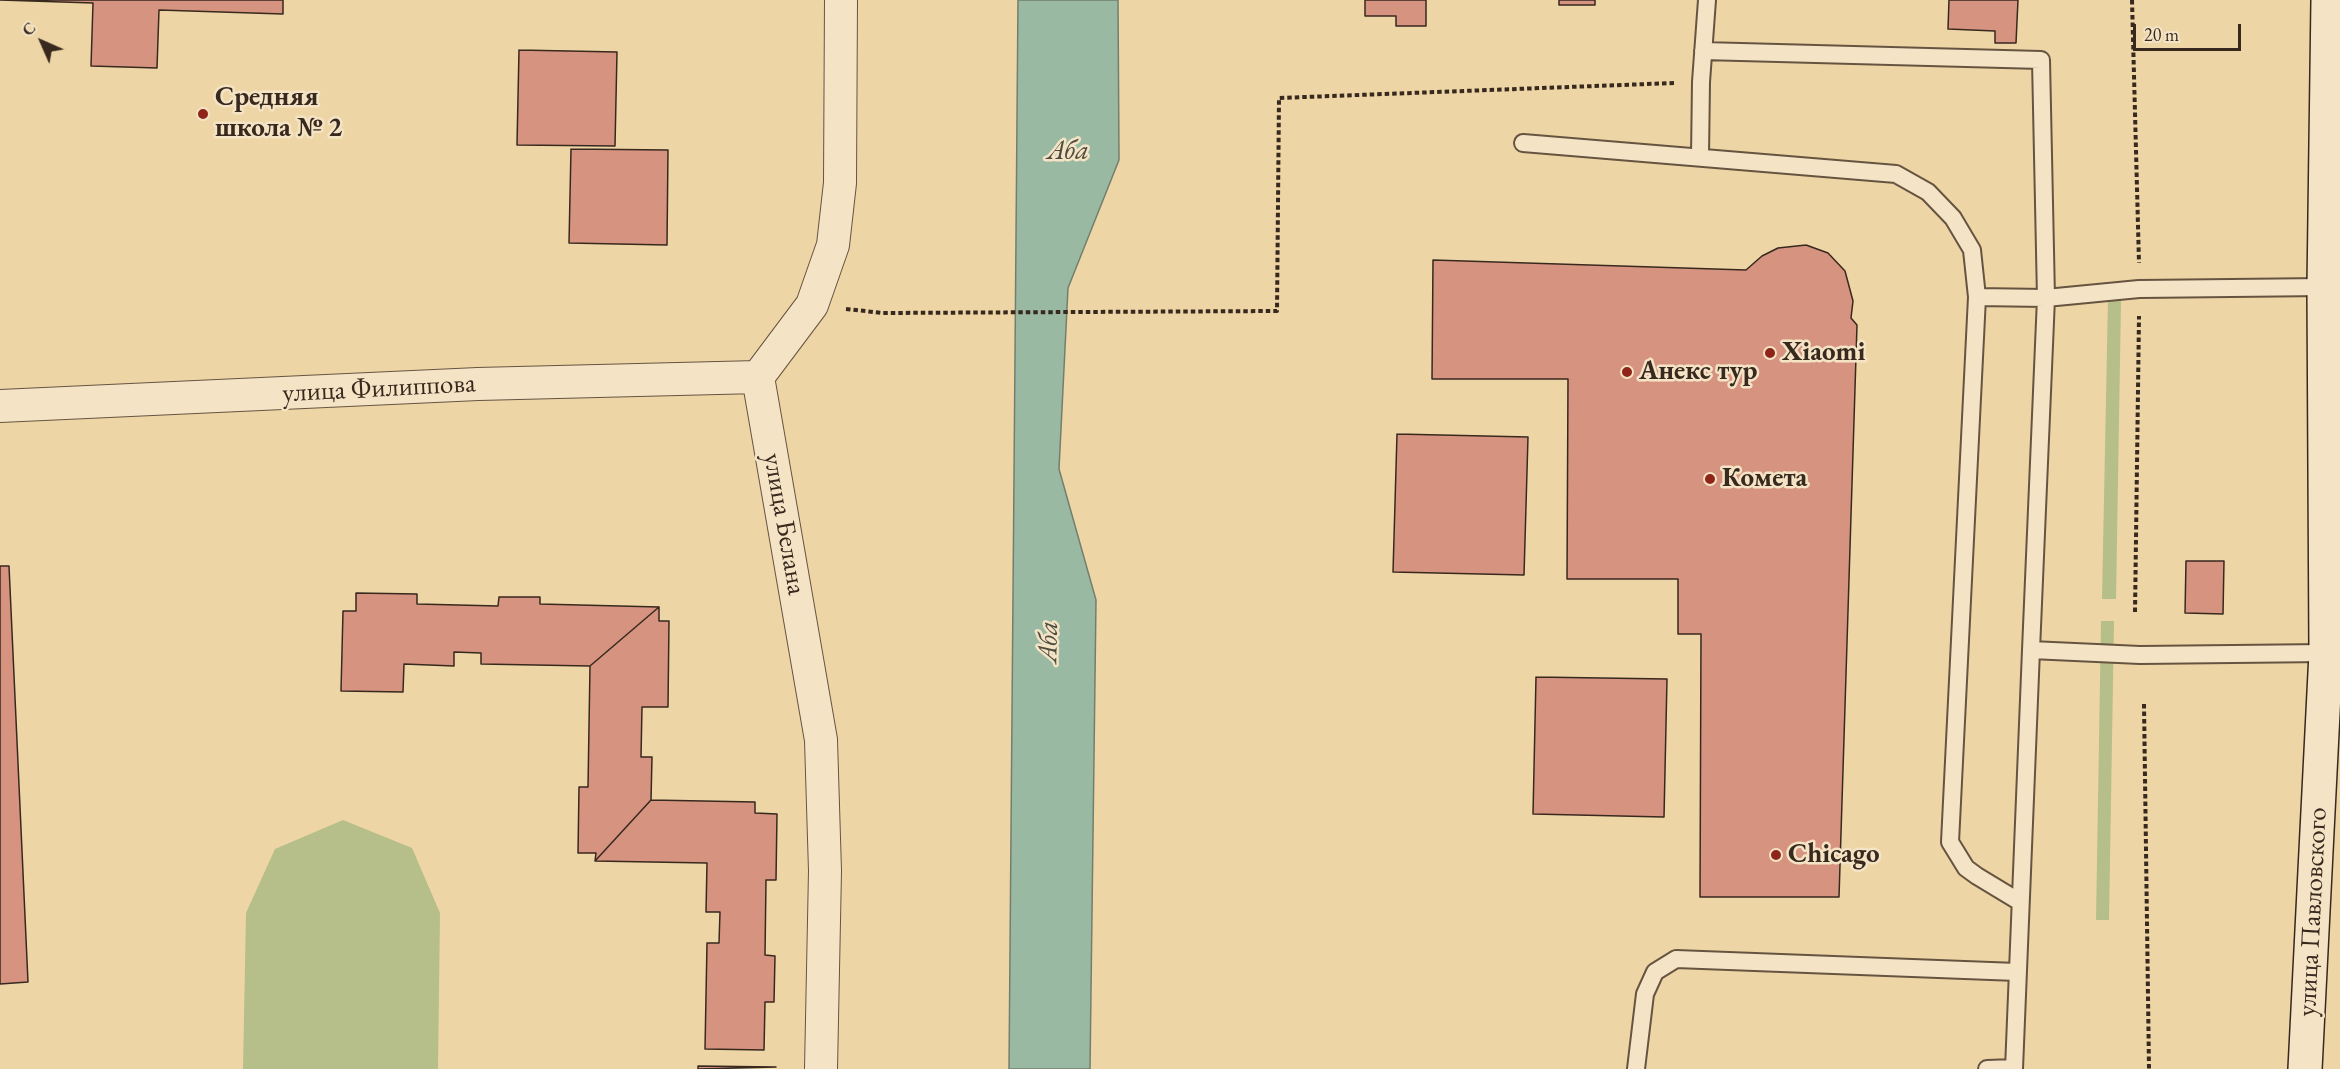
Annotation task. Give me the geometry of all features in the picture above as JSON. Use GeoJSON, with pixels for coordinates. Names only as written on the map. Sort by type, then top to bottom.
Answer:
{"type":"FeatureCollection","features":[{"type":"Feature","properties":{"kind":"main road","name":"улица Павловского"},"geometry":{"type":"LineString","coordinates":[[2305,1069],[2333,653],[2324,287],[2328,0]]}},
{"type":"Feature","properties":{"kind":"street"},"geometry":{"type":"LineString","coordinates":[[758,377],[812,305],[833,245],[840,183],[841,0]]}},
{"type":"Feature","properties":{"kind":"street","name":"улица Филиппова"},"geometry":{"type":"LineString","coordinates":[[0,406],[478,384],[758,377]]}},
{"type":"Feature","properties":{"kind":"street","name":"улица Белана"},"geometry":{"type":"LineString","coordinates":[[758,377],[820,740],[825,871],[821,1069]]}},
{"type":"Feature","properties":{"kind":"lane"},"geometry":{"type":"LineString","coordinates":[[1700,156],[1701,82],[1707,0]]}},
{"type":"Feature","properties":{"kind":"lane"},"geometry":{"type":"LineString","coordinates":[[1703,51],[2042,60],[2046,298],[2014,1069],[1987,1069]]}},
{"type":"Feature","properties":{"kind":"lane"},"geometry":{"type":"LineString","coordinates":[[1523,143],[1896,174],[1928,192],[1953,218],[1972,250],[1977,297],[1950,842],[1971,872],[2020,902]]}},
{"type":"Feature","properties":{"kind":"lane"},"geometry":{"type":"LineString","coordinates":[[1977,297],[2046,298],[2139,290],[2324,287]]}},
{"type":"Feature","properties":{"kind":"lane"},"geometry":{"type":"LineString","coordinates":[[2031,650],[2140,655],[2333,653]]}},
{"type":"Feature","properties":{"kind":"lane"},"geometry":{"type":"LineString","coordinates":[[1636,1069],[1645,994],[1655,972],[1676,959],[2017,972]]}},
{"type":"Feature","properties":{"kind":"path"},"geometry":{"type":"LineString","coordinates":[[883,313],[1277,311],[1279,98],[1701,82]]}},
{"type":"Feature","properties":{"kind":"path"},"geometry":{"type":"LineString","coordinates":[[2145,704],[2150,1069]]}},
{"type":"Feature","properties":{"kind":"green space"},"geometry":{"type":"Polygon","coordinates":[[[2108,299],[2121,300],[2116,599],[2102,599],[2108,299]]]}},
{"type":"Feature","properties":{"kind":"green space"},"geometry":{"type":"Polygon","coordinates":[[[2101,621],[2114,621],[2109,920],[2096,920],[2101,621]]]}},
{"type":"Feature","properties":{"kind":"green space"},"geometry":{"type":"Polygon","coordinates":[[[343,820],[412,848],[440,913],[438,1069],[243,1069],[246,913],[275,849],[343,820]]]}},
{"type":"Feature","properties":{"kind":"water","name":"Аба"},"geometry":{"type":"Polygon","coordinates":[[[1018,0],[1118,0],[1119,160],[1068,288],[1059,469],[1096,600],[1090,1069],[1009,1069],[1018,0]]]}},
{"type":"Feature","properties":{"kind":"building"},"geometry":{"type":"Polygon","coordinates":[[[0,0],[283,0],[283,14],[159,10],[157,68],[91,66],[93,3],[0,0]]]}},
{"type":"Feature","properties":{"kind":"building"},"geometry":{"type":"Polygon","coordinates":[[[1365,0],[1426,0],[1426,26],[1396,26],[1396,16],[1365,16],[1365,0]]]}},
{"type":"Feature","properties":{"kind":"building"},"geometry":{"type":"Polygon","coordinates":[[[1559,0],[1595,0],[1595,5],[1559,5],[1559,0]]]}},
{"type":"Feature","properties":{"kind":"building"},"geometry":{"type":"Polygon","coordinates":[[[1949,0],[2018,0],[2016,43],[1995,43],[1995,31],[1948,29],[1949,0]]]}},
{"type":"Feature","properties":{"kind":"building"},"geometry":{"type":"Polygon","coordinates":[[[519,50],[617,52],[615,146],[517,145],[519,50]]]}},
{"type":"Feature","properties":{"kind":"building"},"geometry":{"type":"Polygon","coordinates":[[[571,149],[668,150],[667,245],[569,243],[571,149]]]}},
{"type":"Feature","properties":{"kind":"building","name":"Комета"},"geometry":{"type":"Polygon","coordinates":[[[1806,245],[1828,253],[1845,271],[1853,301],[1851,318],[1857,325],[1839,897],[1700,897],[1701,634],[1678,634],[1678,579],[1567,579],[1568,379],[1432,379],[1433,260],[1746,270],[1762,256],[1778,248],[1806,245]]]}},
{"type":"Feature","properties":{"kind":"building"},"geometry":{"type":"Polygon","coordinates":[[[1397,434],[1528,437],[1524,575],[1393,572],[1397,434]]]}},
{"type":"Feature","properties":{"kind":"building"},"geometry":{"type":"Polygon","coordinates":[[[2186,561],[2224,561],[2223,614],[2185,613],[2186,561]]]}},
{"type":"Feature","properties":{"kind":"building"},"geometry":{"type":"Polygon","coordinates":[[[0,566],[9,566],[28,982],[0,984],[0,566]]]}},
{"type":"Feature","properties":{"kind":"building"},"geometry":{"type":"Polygon","coordinates":[[[356,593],[417,594],[417,604],[498,606],[499,597],[540,597],[540,604],[659,607],[590,666],[481,664],[481,653],[454,652],[454,666],[404,664],[403,692],[341,691],[343,611],[356,611],[356,593]]]}},
{"type":"Feature","properties":{"kind":"building"},"geometry":{"type":"Polygon","coordinates":[[[659,607],[659,621],[669,621],[668,707],[642,707],[641,757],[652,757],[651,800],[595,861],[596,853],[578,853],[579,787],[588,787],[590,666],[659,607]]]}},
{"type":"Feature","properties":{"kind":"building"},"geometry":{"type":"Polygon","coordinates":[[[1536,677],[1667,679],[1664,817],[1533,814],[1536,677]]]}},
{"type":"Feature","properties":{"kind":"building"},"geometry":{"type":"Polygon","coordinates":[[[651,800],[755,802],[755,813],[777,814],[776,880],[766,880],[765,955],[775,956],[774,1002],[765,1002],[764,1050],[705,1049],[707,943],[719,943],[720,912],[706,912],[707,863],[595,861],[651,800]]]}},
{"type":"Feature","properties":{"kind":"building"},"geometry":{"type":"Polygon","coordinates":[[[698,1066],[776,1067],[698,1069],[698,1066]]]}},
{"type":"Feature","properties":{"kind":"place","name":"Средняя школа № 2"},"geometry":{"type":"Point","coordinates":[203,114]}},
{"type":"Feature","properties":{"kind":"place","name":"Xiaomi"},"geometry":{"type":"Point","coordinates":[1770,353]}},
{"type":"Feature","properties":{"kind":"place","name":"Анекс тур"},"geometry":{"type":"Point","coordinates":[1627,372]}},
{"type":"Feature","properties":{"kind":"place","name":"Комета"},"geometry":{"type":"Point","coordinates":[1710,479]}},
{"type":"Feature","properties":{"kind":"place","name":"Chicago"},"geometry":{"type":"Point","coordinates":[1776,855]}}]}
